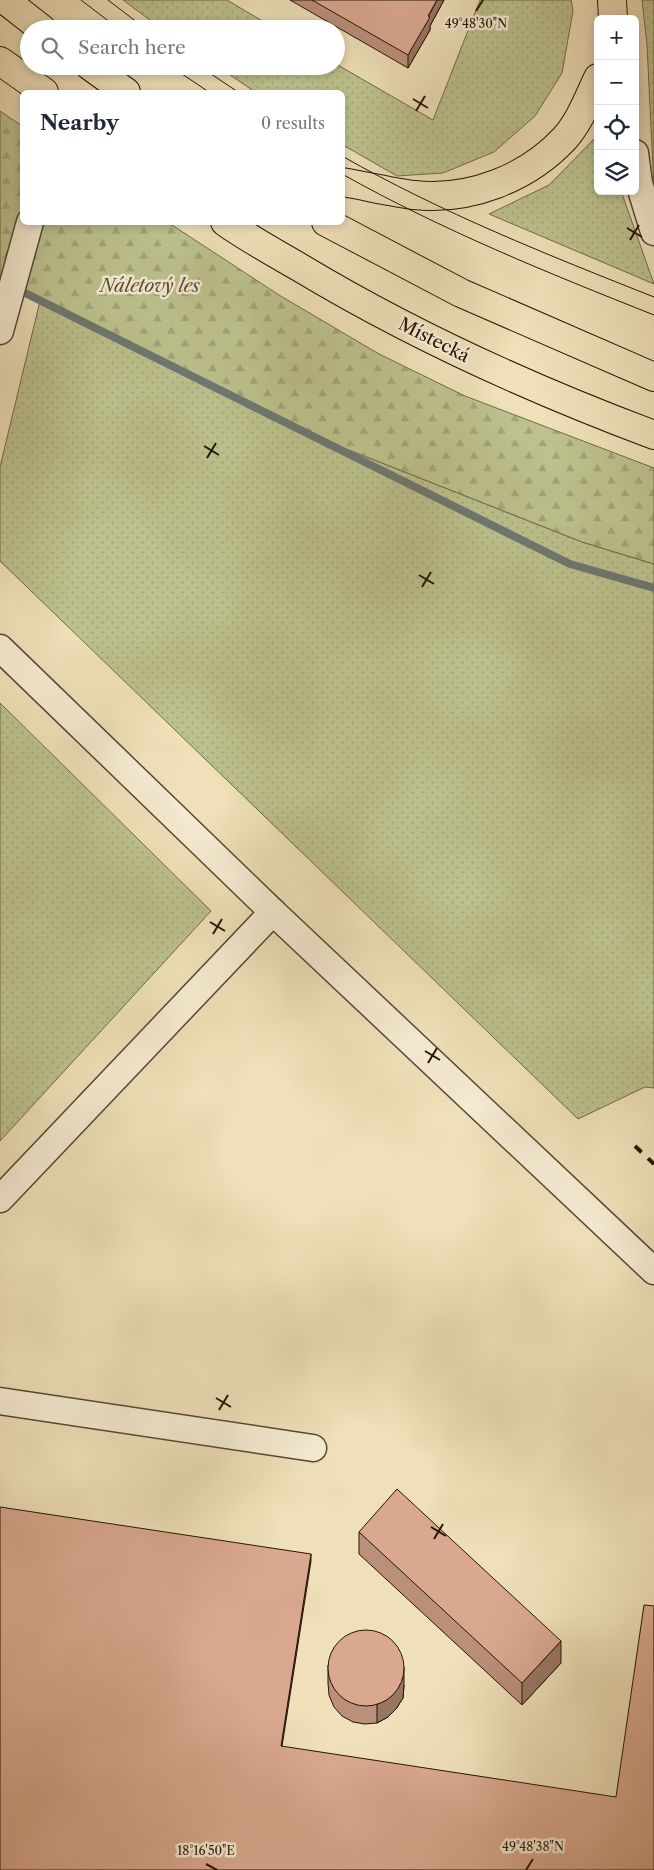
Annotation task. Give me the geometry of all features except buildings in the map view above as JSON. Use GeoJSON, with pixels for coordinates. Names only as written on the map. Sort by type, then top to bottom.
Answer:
{"type":"FeatureCollection","features":[{"type":"Feature","properties":{"kind":"highway"},"geometry":{"type":"LineString","coordinates":[[5,0],[31,20]]}},
{"type":"Feature","properties":{"kind":"highway"},"geometry":{"type":"LineString","coordinates":[[0,61],[41,90]]}},
{"type":"Feature","properties":{"kind":"highway"},"geometry":{"type":"LineString","coordinates":[[0,73],[20,94]]}},
{"type":"Feature","properties":{"kind":"highway"},"geometry":{"type":"LineString","coordinates":[[102,75],[123,90]]}},
{"type":"Feature","properties":{"kind":"highway"},"geometry":{"type":"LineString","coordinates":[[345,183],[415,195],[468,192],[508,180],[525,171],[566,137],[582,112],[594,86]]}},
{"type":"Feature","properties":{"kind":"highway"},"geometry":{"type":"LineString","coordinates":[[216,225],[338,291]]}},
{"type":"Feature","properties":{"kind":"highway","name":"Místecká"},"geometry":{"type":"LineString","coordinates":[[230,225],[338,291],[454,351],[528,386],[654,435]]}},
{"type":"Feature","properties":{"kind":"highway"},"geometry":{"type":"LineString","coordinates":[[332,225],[461,293],[654,377]]}},
{"type":"Feature","properties":{"kind":"street"},"geometry":{"type":"LineString","coordinates":[[639,183],[654,232]]}},
{"type":"Feature","properties":{"kind":"street"},"geometry":{"type":"LineString","coordinates":[[0,331],[29,225]]}},
{"type":"Feature","properties":{"kind":"street"},"geometry":{"type":"LineString","coordinates":[[0,648],[273,912],[654,1271]]}},
{"type":"Feature","properties":{"kind":"street"},"geometry":{"type":"LineString","coordinates":[[0,1199],[273,912]]}},
{"type":"Feature","properties":{"kind":"street"},"geometry":{"type":"LineString","coordinates":[[0,1401],[313,1448]]}},
{"type":"Feature","properties":{"kind":"green space"},"geometry":{"type":"Polygon","coordinates":[[[123,0],[227,0],[261,20],[150,20],[123,0]]]}},
{"type":"Feature","properties":{"kind":"green space"},"geometry":{"type":"Polygon","coordinates":[[[480,0],[571,0],[573,11],[562,73],[535,116],[494,152],[443,173],[397,176],[345,146],[345,90],[252,90],[230,75],[345,75],[345,69],[433,120],[480,0]]]}},
{"type":"Feature","properties":{"kind":"green space"},"geometry":{"type":"Polygon","coordinates":[[[642,0],[654,0],[654,188],[647,45],[642,0]]]}},
{"type":"Feature","properties":{"kind":"green space","name":"Náletový les"},"geometry":{"type":"Polygon","coordinates":[[[0,111],[20,125],[20,225],[172,225],[279,295],[379,354],[465,396],[654,468],[654,564],[582,542],[273,420],[0,280],[0,111]]]}},
{"type":"Feature","properties":{"kind":"green space"},"geometry":{"type":"Polygon","coordinates":[[[594,139],[594,195],[622,195],[654,284],[489,214],[549,185],[594,139]]]}},
{"type":"Feature","properties":{"kind":"green space"},"geometry":{"type":"Polygon","coordinates":[[[40,301],[273,420],[582,542],[654,564],[654,1088],[645,1087],[578,1119],[0,561],[0,467],[40,301]]]}},
{"type":"Feature","properties":{"kind":"green space"},"geometry":{"type":"Polygon","coordinates":[[[0,703],[211,911],[0,1141],[0,703]]]}},
{"type":"Feature","properties":{"kind":"waterway"},"geometry":{"type":"LineString","coordinates":[[15,288],[570,564],[654,588]]}},
{"type":"Feature","properties":{"kind":"tram line"},"geometry":{"type":"LineString","coordinates":[[81,0],[107,20]]}},
{"type":"Feature","properties":{"kind":"tram line"},"geometry":{"type":"LineString","coordinates":[[108,0],[134,20]]}},
{"type":"Feature","properties":{"kind":"tram line"},"geometry":{"type":"LineString","coordinates":[[184,75],[206,90]]}},
{"type":"Feature","properties":{"kind":"tram line"},"geometry":{"type":"LineString","coordinates":[[212,75],[235,90]]}},
{"type":"Feature","properties":{"kind":"tram line"},"geometry":{"type":"LineString","coordinates":[[345,158],[457,215],[654,297]]}},
{"type":"Feature","properties":{"kind":"tram line"},"geometry":{"type":"LineString","coordinates":[[345,176],[457,232],[535,267],[654,315]]}},
{"type":"Feature","properties":{"kind":"railway"},"geometry":{"type":"LineString","coordinates":[[635,1146],[654,1164]]}}]}
